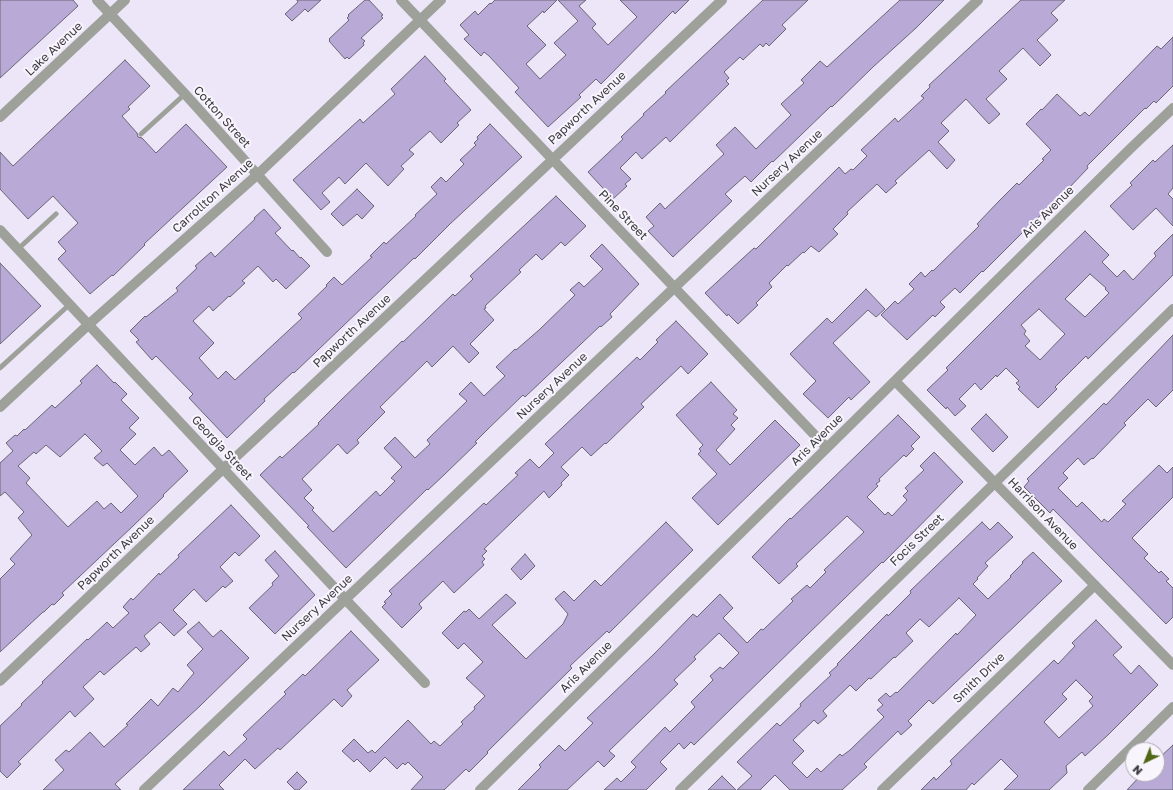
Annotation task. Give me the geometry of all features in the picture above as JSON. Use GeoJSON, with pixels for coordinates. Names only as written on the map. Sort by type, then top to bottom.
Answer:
{"type":"FeatureCollection","features":[{"type":"Feature","properties":{"kind":"street","name":"Cotton Street"},"geometry":{"type":"LineString","coordinates":[[97,0],[185,94],[327,252]]}},
{"type":"Feature","properties":{"kind":"street","name":"Lake Avenue"},"geometry":{"type":"LineString","coordinates":[[0,117],[125,0]]}},
{"type":"Feature","properties":{"kind":"street","name":"Pine Street"},"geometry":{"type":"LineString","coordinates":[[401,0],[827,448]]}},
{"type":"Feature","properties":{"kind":"street","name":"Carrollton Avenue"},"geometry":{"type":"LineString","coordinates":[[0,407],[88,325],[257,174],[441,0]]}},
{"type":"Feature","properties":{"kind":"street","name":"Papworth Avenue"},"geometry":{"type":"LineString","coordinates":[[0,681],[223,469],[722,0]]}},
{"type":"Feature","properties":{"kind":"street","name":"Nursery Avenue"},"geometry":{"type":"LineString","coordinates":[[144,790],[978,0]]}},
{"type":"Feature","properties":{"kind":"street","name":"Aris Avenue"},"geometry":{"type":"LineString","coordinates":[[480,790],[1173,108]]}},
{"type":"Feature","properties":{"kind":"street","name":"Georgia Street"},"geometry":{"type":"LineString","coordinates":[[0,230],[345,600],[425,683]]}},
{"type":"Feature","properties":{"kind":"street","name":"Focis Street"},"geometry":{"type":"LineString","coordinates":[[680,790],[1173,309]]}},
{"type":"Feature","properties":{"kind":"street","name":"Harrison Avenue"},"geometry":{"type":"LineString","coordinates":[[895,381],[1173,665]]}},
{"type":"Feature","properties":{"kind":"street","name":"Smith Drive"},"geometry":{"type":"LineString","coordinates":[[882,790],[1095,585]]}},
{"type":"Feature","properties":{"kind":"street"},"geometry":{"type":"LineString","coordinates":[[1088,790],[1173,707]]}},
{"type":"Feature","properties":{"kind":"lane"},"geometry":{"type":"LineString","coordinates":[[141,134],[185,94]]}},
{"type":"Feature","properties":{"kind":"lane"},"geometry":{"type":"LineString","coordinates":[[18,249],[56,214]]}},
{"type":"Feature","properties":{"kind":"lane"},"geometry":{"type":"LineString","coordinates":[[0,368],[69,305]]}},
{"type":"Feature","properties":{"kind":"building"},"geometry":{"type":"Polygon","coordinates":[[[0,0],[73,0],[78,6],[0,78],[0,0]]]}},
{"type":"Feature","properties":{"kind":"building"},"geometry":{"type":"Polygon","coordinates":[[[297,0],[321,0],[308,12],[305,9],[292,21],[285,14],[298,2],[297,0]]]}},
{"type":"Feature","properties":{"kind":"building"},"geometry":{"type":"Polygon","coordinates":[[[365,0],[369,0],[383,15],[381,16],[383,18],[361,38],[365,41],[363,43],[364,45],[349,59],[347,57],[345,59],[329,41],[329,39],[349,20],[347,18],[349,16],[348,15],[365,0]]]}},
{"type":"Feature","properties":{"kind":"building"},"geometry":{"type":"Polygon","coordinates":[[[495,0],[557,0],[544,13],[543,11],[527,26],[546,45],[526,64],[540,79],[566,55],[554,43],[578,21],[558,0],[586,0],[579,6],[596,24],[592,28],[608,45],[637,17],[620,0],[689,0],[675,14],[673,11],[601,84],[596,79],[579,95],[581,97],[548,127],[515,92],[519,88],[489,56],[484,52],[481,56],[464,39],[469,35],[460,25],[475,11],[478,15],[495,0]]]}},
{"type":"Feature","properties":{"kind":"building"},"geometry":{"type":"Polygon","coordinates":[[[763,0],[808,0],[782,25],[786,29],[769,46],[766,43],[763,47],[760,44],[743,60],[740,57],[724,72],[729,78],[726,81],[729,84],[670,142],[666,137],[642,159],[636,152],[620,168],[631,179],[625,184],[627,186],[613,199],[588,172],[623,139],[621,137],[666,93],[665,92],[763,0]]]}},
{"type":"Feature","properties":{"kind":"building"},"geometry":{"type":"Polygon","coordinates":[[[900,0],[944,0],[751,182],[745,176],[725,194],[732,201],[673,257],[648,231],[654,226],[646,217],[660,203],[665,209],[724,154],[716,145],[735,127],[756,149],[791,115],[781,104],[804,83],[801,80],[820,61],[827,67],[900,0]]]}},
{"type":"Feature","properties":{"kind":"building"},"geometry":{"type":"Polygon","coordinates":[[[1021,0],[1065,0],[1051,13],[1058,20],[1037,40],[1051,55],[1040,66],[1023,48],[999,71],[1007,79],[986,99],[1000,114],[989,124],[966,99],[941,123],[949,131],[938,142],[955,160],[947,169],[929,150],[895,181],[897,183],[886,193],[877,184],[847,212],[848,214],[833,229],[838,234],[819,252],[811,246],[788,266],[787,265],[769,283],[772,287],[756,303],[758,305],[738,324],[728,314],[727,316],[705,293],[754,248],[756,249],[839,167],[845,174],[851,169],[853,170],[867,156],[861,150],[895,118],[898,122],[924,98],[921,96],[930,87],[929,85],[1021,0]]]}},
{"type":"Feature","properties":{"kind":"building"},"geometry":{"type":"Polygon","coordinates":[[[1173,37],[1173,86],[1156,103],[1154,101],[1146,109],[1145,108],[1087,166],[1088,168],[1067,190],[983,272],[982,271],[960,293],[955,288],[940,302],[945,307],[935,317],[933,315],[907,340],[881,315],[895,301],[898,304],[914,289],[909,284],[921,272],[925,277],[932,270],[933,271],[979,226],[977,224],[1017,183],[1019,185],[1044,160],[1042,159],[1051,150],[1026,124],[1057,94],[1080,116],[1085,112],[1089,116],[1157,46],[1161,49],[1173,37]]]}},
{"type":"Feature","properties":{"kind":"building"},"geometry":{"type":"Polygon","coordinates":[[[425,56],[446,79],[444,81],[471,110],[457,123],[459,125],[441,143],[430,131],[409,150],[414,154],[401,166],[404,169],[388,186],[366,163],[345,184],[339,177],[322,193],[330,202],[321,210],[293,180],[360,119],[363,123],[395,94],[391,89],[425,56]]]}},
{"type":"Feature","properties":{"kind":"building"},"geometry":{"type":"Polygon","coordinates":[[[125,60],[150,86],[128,107],[130,109],[122,116],[137,133],[138,137],[142,138],[156,153],[186,124],[227,167],[144,244],[145,245],[113,276],[112,275],[90,294],[58,259],[66,251],[58,242],[78,223],[53,196],[28,219],[0,189],[0,152],[13,166],[125,60]]]}},
{"type":"Feature","properties":{"kind":"building"},"geometry":{"type":"Polygon","coordinates":[[[490,124],[522,157],[294,373],[293,372],[264,399],[265,401],[227,438],[189,398],[193,394],[156,356],[152,360],[136,342],[139,340],[130,331],[145,316],[146,317],[178,291],[176,288],[197,268],[195,266],[211,252],[215,257],[264,209],[281,228],[275,233],[292,251],[293,250],[310,266],[286,289],[276,279],[273,282],[258,266],[242,281],[245,283],[230,297],[229,296],[213,311],[209,306],[193,321],[214,343],[199,358],[218,379],[226,371],[235,380],[302,318],[298,314],[327,286],[326,285],[334,277],[342,285],[372,257],[370,256],[384,242],[386,244],[416,216],[415,215],[437,194],[431,187],[441,177],[446,182],[464,164],[460,160],[476,145],[474,143],[478,139],[477,137],[490,124]]]}},
{"type":"Feature","properties":{"kind":"building"},"geometry":{"type":"Polygon","coordinates":[[[1173,145],[1173,188],[1168,194],[1173,199],[1173,226],[1156,208],[1133,230],[1110,206],[1132,185],[1130,183],[1153,160],[1155,162],[1173,145]]]}},
{"type":"Feature","properties":{"kind":"building"},"geometry":{"type":"Polygon","coordinates":[[[357,189],[374,206],[362,219],[357,214],[343,226],[331,214],[357,189]]]}},
{"type":"Feature","properties":{"kind":"building"},"geometry":{"type":"Polygon","coordinates":[[[556,196],[586,226],[565,246],[561,242],[542,260],[536,254],[519,270],[521,272],[485,306],[486,308],[484,309],[494,320],[470,344],[479,353],[469,363],[453,346],[432,367],[427,361],[380,407],[385,412],[357,440],[359,443],[347,454],[338,444],[302,479],[312,490],[304,498],[314,508],[312,510],[333,532],[376,491],[380,496],[395,481],[391,478],[402,467],[384,448],[395,437],[415,458],[430,444],[427,440],[467,401],[459,394],[471,382],[484,396],[505,376],[496,367],[515,349],[516,350],[539,330],[575,295],[570,290],[579,282],[584,287],[603,269],[590,256],[602,244],[639,284],[610,314],[612,317],[601,327],[600,326],[525,397],[523,395],[475,442],[477,443],[428,490],[427,489],[346,568],[307,527],[309,526],[260,475],[280,456],[282,458],[319,424],[318,423],[339,402],[453,294],[455,296],[473,279],[470,276],[556,196]]]}},
{"type":"Feature","properties":{"kind":"building"},"geometry":{"type":"Polygon","coordinates":[[[1085,231],[1109,255],[1102,262],[1117,277],[1124,270],[1133,280],[1156,256],[1154,253],[1173,234],[1173,275],[1088,359],[1086,356],[1055,387],[1057,389],[1038,408],[1018,389],[1020,387],[1016,383],[1019,381],[1006,368],[997,377],[996,375],[981,390],[975,383],[959,399],[966,406],[955,416],[927,390],[948,370],[946,368],[1085,231]],[[1090,274],[1065,299],[1085,317],[1109,293],[1105,289],[1106,288],[1090,274]],[[1039,309],[1021,325],[1026,331],[1024,334],[1030,341],[1025,346],[1040,360],[1065,334],[1039,309]]]}},
{"type":"Feature","properties":{"kind":"building"},"geometry":{"type":"Polygon","coordinates":[[[0,263],[41,306],[0,344],[0,263]]]}},
{"type":"Feature","properties":{"kind":"building"},"geometry":{"type":"Polygon","coordinates":[[[866,289],[885,309],[876,317],[868,310],[833,343],[870,382],[851,400],[849,397],[828,418],[803,394],[816,381],[790,354],[827,318],[832,323],[866,289]]]}},
{"type":"Feature","properties":{"kind":"building"},"geometry":{"type":"Polygon","coordinates":[[[676,321],[708,354],[688,374],[681,366],[641,404],[644,407],[606,444],[605,443],[591,456],[582,447],[561,467],[569,475],[561,483],[562,485],[549,498],[544,491],[484,549],[487,551],[482,556],[485,559],[482,562],[484,565],[454,593],[443,581],[419,604],[422,608],[402,628],[382,607],[386,603],[384,602],[392,594],[389,591],[484,503],[486,505],[518,475],[515,473],[530,459],[539,468],[554,453],[545,444],[637,357],[640,360],[658,342],[656,340],[676,321]]]}},
{"type":"Feature","properties":{"kind":"building"},"geometry":{"type":"Polygon","coordinates":[[[1173,335],[1173,390],[1156,407],[1148,399],[1124,423],[1126,425],[1093,459],[1092,458],[1084,465],[1078,458],[1063,473],[1068,478],[1058,488],[1077,507],[1082,502],[1102,522],[1104,519],[1108,522],[1126,504],[1122,501],[1159,465],[1167,473],[1173,467],[1173,497],[1132,538],[1148,554],[1144,558],[1159,573],[1161,571],[1169,579],[1166,581],[1173,588],[1173,617],[1166,624],[1053,509],[1050,513],[1024,487],[1029,481],[1027,479],[1104,403],[1106,405],[1173,335]]]}},
{"type":"Feature","properties":{"kind":"building"},"geometry":{"type":"Polygon","coordinates":[[[97,365],[127,394],[121,400],[139,418],[129,428],[136,434],[120,450],[135,465],[154,447],[162,456],[169,450],[188,471],[163,495],[164,496],[62,593],[64,595],[54,605],[52,604],[0,652],[0,579],[15,564],[10,559],[32,535],[18,518],[24,512],[5,492],[0,496],[0,463],[13,451],[6,443],[15,435],[17,436],[24,429],[25,430],[52,405],[55,408],[82,383],[80,381],[97,365]],[[85,434],[60,457],[46,445],[36,454],[34,452],[18,466],[30,478],[26,483],[68,527],[97,501],[104,509],[111,503],[121,513],[138,496],[107,463],[103,466],[94,458],[102,451],[85,434]]]}},
{"type":"Feature","properties":{"kind":"building"},"geometry":{"type":"Polygon","coordinates":[[[711,382],[737,410],[733,414],[738,418],[731,425],[735,429],[716,450],[730,465],[775,420],[800,445],[718,525],[692,498],[717,474],[698,454],[701,451],[699,449],[703,445],[676,415],[711,382]]]}},
{"type":"Feature","properties":{"kind":"building"},"geometry":{"type":"Polygon","coordinates":[[[986,414],[1008,437],[993,452],[971,429],[986,414]]]}},
{"type":"Feature","properties":{"kind":"building"},"geometry":{"type":"Polygon","coordinates":[[[898,415],[920,437],[911,446],[914,449],[906,457],[904,455],[879,479],[880,481],[876,484],[878,486],[867,497],[885,515],[888,512],[892,516],[907,500],[903,496],[908,491],[905,488],[924,470],[920,466],[934,452],[963,482],[883,563],[882,562],[694,745],[691,742],[684,749],[679,743],[660,762],[667,769],[646,790],[604,790],[617,778],[621,782],[636,767],[631,762],[665,727],[670,732],[695,707],[691,702],[713,680],[710,676],[720,667],[723,669],[739,653],[719,633],[694,657],[696,659],[674,680],[678,684],[609,751],[615,756],[604,767],[598,761],[567,790],[518,790],[541,767],[539,765],[559,745],[565,751],[593,723],[587,718],[654,654],[693,614],[697,617],[720,594],[733,608],[723,618],[747,643],[793,601],[791,599],[807,585],[810,588],[826,572],[824,570],[864,532],[847,516],[796,564],[798,566],[779,584],[752,557],[790,518],[791,519],[898,415]]]}},
{"type":"Feature","properties":{"kind":"building"},"geometry":{"type":"Polygon","coordinates":[[[231,505],[260,536],[239,556],[235,552],[220,567],[233,581],[225,588],[223,586],[206,602],[194,589],[173,610],[187,624],[174,636],[160,622],[144,636],[150,644],[141,652],[136,647],[104,675],[100,671],[83,687],[94,699],[75,717],[70,711],[18,762],[21,764],[7,778],[0,771],[0,726],[43,683],[42,682],[87,639],[88,640],[107,622],[113,628],[129,613],[123,607],[131,598],[133,600],[159,573],[160,575],[179,557],[178,555],[231,505]]]}},
{"type":"Feature","properties":{"kind":"building"},"geometry":{"type":"Polygon","coordinates":[[[666,522],[693,550],[609,633],[607,631],[570,666],[572,668],[487,752],[488,753],[469,772],[466,769],[444,790],[411,790],[423,777],[408,762],[405,765],[403,763],[397,769],[385,757],[370,772],[357,759],[354,762],[342,751],[354,739],[368,753],[372,750],[375,753],[408,720],[431,744],[434,741],[440,746],[463,724],[461,722],[475,709],[474,707],[485,696],[466,678],[483,662],[464,643],[458,649],[442,633],[464,611],[466,612],[469,609],[479,619],[506,594],[516,603],[492,625],[526,659],[563,624],[568,614],[555,599],[564,591],[574,601],[595,580],[601,586],[666,522]]]}},
{"type":"Feature","properties":{"kind":"building"},"geometry":{"type":"Polygon","coordinates":[[[982,522],[990,530],[998,522],[1013,537],[985,563],[988,566],[973,584],[988,599],[1011,577],[1010,576],[1023,563],[1022,562],[1033,552],[1062,581],[933,704],[929,700],[908,721],[912,725],[901,735],[898,731],[864,764],[867,767],[842,790],[790,790],[775,775],[760,790],[737,790],[752,776],[737,762],[777,723],[780,726],[801,706],[800,704],[831,675],[829,673],[838,665],[837,664],[887,614],[888,616],[911,593],[910,591],[982,522]],[[959,598],[929,627],[920,619],[906,633],[913,641],[871,679],[869,678],[856,691],[850,685],[823,711],[827,716],[818,724],[814,720],[793,740],[804,751],[792,763],[807,778],[817,768],[821,772],[840,754],[842,756],[850,750],[884,717],[877,710],[883,705],[878,700],[886,693],[890,697],[896,692],[897,693],[956,633],[957,635],[976,615],[959,598]]]}},
{"type":"Feature","properties":{"kind":"building"},"geometry":{"type":"Polygon","coordinates":[[[275,551],[315,595],[275,634],[249,608],[273,585],[272,583],[279,576],[265,560],[275,551]]]}},
{"type":"Feature","properties":{"kind":"building"},"geometry":{"type":"Polygon","coordinates":[[[525,554],[535,566],[521,580],[511,569],[525,554]]]}},
{"type":"Feature","properties":{"kind":"building"},"geometry":{"type":"Polygon","coordinates":[[[1096,620],[1122,647],[1113,655],[1131,674],[1139,665],[1158,685],[1085,756],[1082,752],[1066,766],[1067,773],[1049,790],[1004,790],[1018,776],[1001,759],[974,785],[972,783],[966,790],[921,790],[934,777],[936,780],[952,764],[950,761],[1054,660],[1058,664],[1075,646],[1072,643],[1096,620]],[[1076,680],[1062,694],[1067,699],[1044,722],[1059,738],[1093,706],[1089,701],[1093,697],[1076,680]]]}},
{"type":"Feature","properties":{"kind":"building"},"geometry":{"type":"Polygon","coordinates":[[[199,622],[213,637],[221,630],[249,658],[200,706],[115,784],[121,790],[43,790],[64,770],[55,760],[66,750],[69,752],[90,732],[104,747],[128,725],[126,724],[151,699],[158,706],[173,688],[178,692],[194,673],[187,665],[203,649],[187,632],[199,622]]]}},
{"type":"Feature","properties":{"kind":"building"},"geometry":{"type":"Polygon","coordinates":[[[351,631],[379,660],[347,690],[352,696],[342,707],[334,699],[280,750],[278,748],[255,769],[245,759],[219,785],[224,790],[183,790],[224,751],[229,756],[247,739],[243,735],[286,694],[284,692],[303,674],[305,676],[351,631]]]}},
{"type":"Feature","properties":{"kind":"building"},"geometry":{"type":"Polygon","coordinates":[[[1173,745],[1173,790],[1127,790],[1134,782],[1165,782],[1165,752],[1173,745]]]}},
{"type":"Feature","properties":{"kind":"building"},"geometry":{"type":"Polygon","coordinates":[[[297,772],[307,782],[299,790],[295,790],[287,782],[297,772]]]}},
{"type":"Feature","properties":{"kind":"building"},"geometry":{"type":"Polygon","coordinates":[[[722,776],[736,790],[708,790],[722,776]]]}}]}
